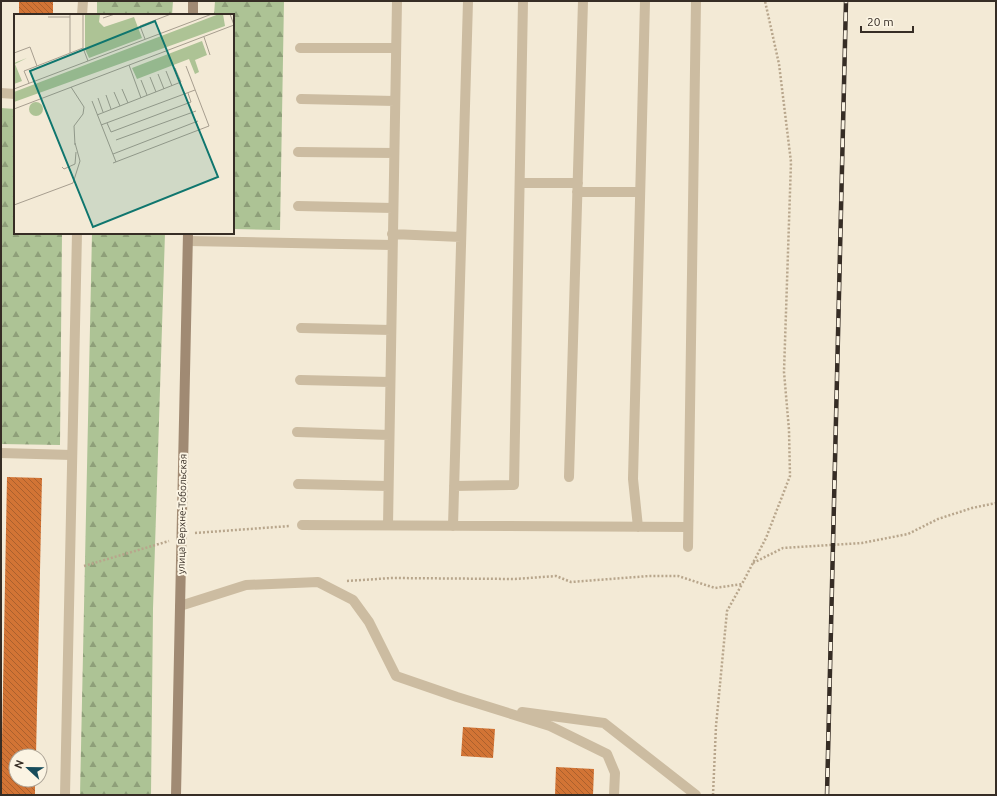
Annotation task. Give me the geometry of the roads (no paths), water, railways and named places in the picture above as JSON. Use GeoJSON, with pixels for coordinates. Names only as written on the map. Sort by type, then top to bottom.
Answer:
{"type":"FeatureCollection","features":[{"type":"Feature","properties":{"kind":"street"},"geometry":{"type":"LineString","coordinates":[[82,14],[83,1]]}},
{"type":"Feature","properties":{"kind":"street"},"geometry":{"type":"LineString","coordinates":[[193,1],[193,14]]}},
{"type":"Feature","properties":{"kind":"street"},"geometry":{"type":"LineString","coordinates":[[388,525],[397,1]]}},
{"type":"Feature","properties":{"kind":"street"},"geometry":{"type":"LineString","coordinates":[[453,526],[468,1]]}},
{"type":"Feature","properties":{"kind":"street"},"geometry":{"type":"LineString","coordinates":[[454,486],[514,485],[523,1]]}},
{"type":"Feature","properties":{"kind":"street"},"geometry":{"type":"LineString","coordinates":[[569,477],[583,1]]}},
{"type":"Feature","properties":{"kind":"street"},"geometry":{"type":"LineString","coordinates":[[638,527],[633,479],[645,1]]}},
{"type":"Feature","properties":{"kind":"street"},"geometry":{"type":"LineString","coordinates":[[688,547],[696,1]]}},
{"type":"Feature","properties":{"kind":"street"},"geometry":{"type":"LineString","coordinates":[[300,48],[396,48]]}},
{"type":"Feature","properties":{"kind":"street"},"geometry":{"type":"LineString","coordinates":[[1,93],[14,94]]}},
{"type":"Feature","properties":{"kind":"street"},"geometry":{"type":"LineString","coordinates":[[301,98],[395,101]]}},
{"type":"Feature","properties":{"kind":"street"},"geometry":{"type":"LineString","coordinates":[[298,152],[394,153]]}},
{"type":"Feature","properties":{"kind":"street"},"geometry":{"type":"LineString","coordinates":[[520,183],[640,192]]}},
{"type":"Feature","properties":{"kind":"street"},"geometry":{"type":"LineString","coordinates":[[298,206],[393,208]]}},
{"type":"Feature","properties":{"kind":"street"},"geometry":{"type":"LineString","coordinates":[[65,795],[77,234]]}},
{"type":"Feature","properties":{"kind":"street"},"geometry":{"type":"LineString","coordinates":[[392,234],[461,237]]}},
{"type":"Feature","properties":{"kind":"street"},"geometry":{"type":"LineString","coordinates":[[188,237],[392,245]]}},
{"type":"Feature","properties":{"kind":"street","name":"улица Верхне-Тобольская"},"geometry":{"type":"LineString","coordinates":[[176,795],[188,237]]}},
{"type":"Feature","properties":{"kind":"street"},"geometry":{"type":"LineString","coordinates":[[301,328],[391,330]]}},
{"type":"Feature","properties":{"kind":"street"},"geometry":{"type":"LineString","coordinates":[[300,380],[390,382]]}},
{"type":"Feature","properties":{"kind":"street"},"geometry":{"type":"LineString","coordinates":[[297,432],[389,434]]}},
{"type":"Feature","properties":{"kind":"street"},"geometry":{"type":"LineString","coordinates":[[1,454],[72,455]]}},
{"type":"Feature","properties":{"kind":"street"},"geometry":{"type":"LineString","coordinates":[[298,484],[388,486]]}},
{"type":"Feature","properties":{"kind":"street"},"geometry":{"type":"LineString","coordinates":[[302,525],[688,527]]}},
{"type":"Feature","properties":{"kind":"street"},"geometry":{"type":"LineString","coordinates":[[180,606],[246,585],[318,582],[353,600],[368,622],[396,676],[550,726],[607,754],[616,773],[614,795]]}},
{"type":"Feature","properties":{"kind":"street"},"geometry":{"type":"LineString","coordinates":[[494,709],[604,723],[696,795]]}},
{"type":"Feature","properties":{"kind":"railway"},"geometry":{"type":"LineString","coordinates":[[827,795],[846,1]]}}]}
